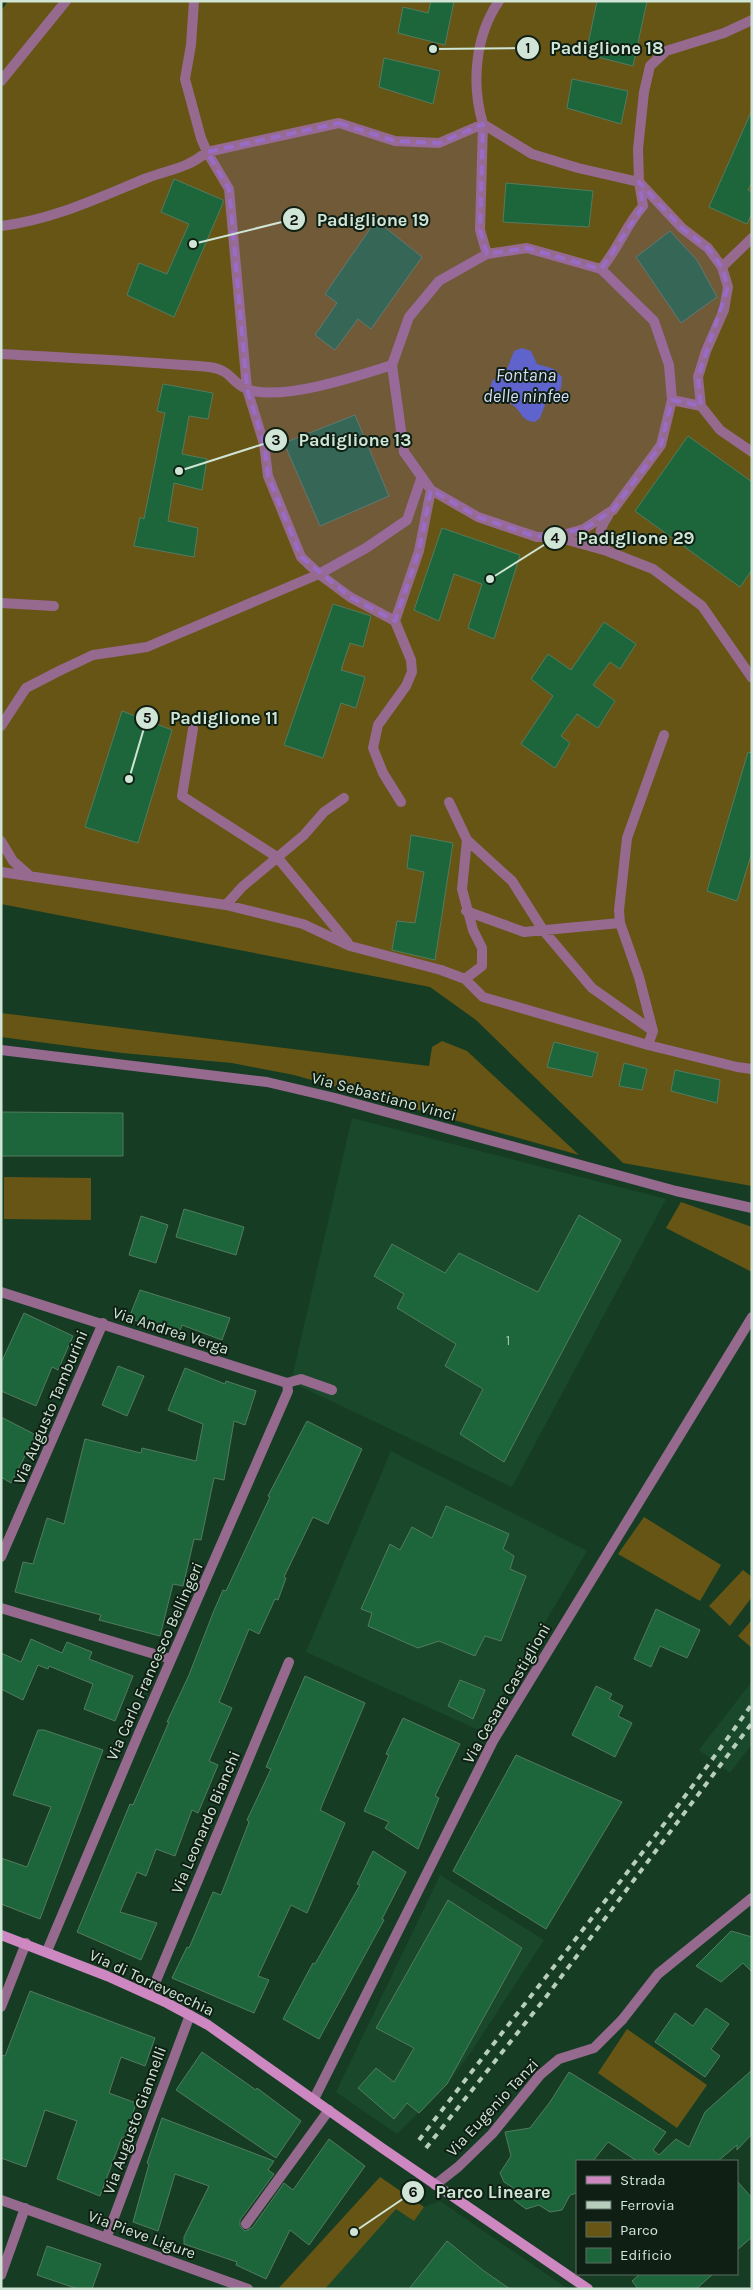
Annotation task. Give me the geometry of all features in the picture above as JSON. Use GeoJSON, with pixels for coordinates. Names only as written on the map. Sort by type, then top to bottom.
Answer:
{"type":"FeatureCollection","features":[{"type":"Feature","properties":{"kind":"main road","name":"Via di Torrevecchia"},"geometry":{"type":"LineString","coordinates":[[1,1935],[47,1951],[150,1995],[228,2037],[329,2110],[588,2289]]}},
{"type":"Feature","properties":{"kind":"street"},"geometry":{"type":"LineString","coordinates":[[1,81],[66,1]]}},
{"type":"Feature","properties":{"kind":"street"},"geometry":{"type":"LineString","coordinates":[[194,1],[191,45],[185,79],[206,152],[229,189],[247,389],[264,444],[268,476],[301,557],[319,574],[350,597],[395,621],[411,660],[412,672],[406,686],[378,725],[372,748],[383,772],[401,802]]}},
{"type":"Feature","properties":{"kind":"street"},"geometry":{"type":"LineString","coordinates":[[488,254],[480,230],[484,124],[476,95],[479,48],[490,14],[499,1]]}},
{"type":"Feature","properties":{"kind":"street"},"geometry":{"type":"LineString","coordinates":[[601,269],[614,254],[631,219],[643,206],[639,182],[638,149],[640,119],[650,66],[666,51],[724,33],[752,20]]}},
{"type":"Feature","properties":{"kind":"street"},"geometry":{"type":"LineString","coordinates":[[1,226],[70,210],[149,177],[193,164],[206,152],[339,123],[395,142],[439,143],[484,124]]}},
{"type":"Feature","properties":{"kind":"street"},"geometry":{"type":"LineString","coordinates":[[484,124],[532,154],[578,168],[639,182],[682,228],[708,248],[722,267],[728,287],[724,310],[706,351],[698,377],[701,406],[720,430],[752,452]]}},
{"type":"Feature","properties":{"kind":"street"},"geometry":{"type":"LineString","coordinates":[[722,267],[752,238]]}},
{"type":"Feature","properties":{"kind":"street"},"geometry":{"type":"LineString","coordinates":[[607,551],[600,535],[600,527],[661,445],[672,400],[669,365],[654,321],[601,269],[527,248],[488,254],[439,281],[409,317],[392,365],[404,452],[421,479],[431,490],[478,517],[537,537],[556,537],[607,551],[653,569],[702,606],[752,678]]}},
{"type":"Feature","properties":{"kind":"street"},"geometry":{"type":"LineString","coordinates":[[1,354],[162,363],[222,369],[247,389],[277,392],[331,384],[392,365]]}},
{"type":"Feature","properties":{"kind":"street"},"geometry":{"type":"LineString","coordinates":[[672,400],[701,406]]}},
{"type":"Feature","properties":{"kind":"street"},"geometry":{"type":"LineString","coordinates":[[1,726],[26,688],[93,655],[147,647],[319,574],[366,548],[407,520],[421,479]]}},
{"type":"Feature","properties":{"kind":"street"},"geometry":{"type":"LineString","coordinates":[[395,621],[419,551],[431,490]]}},
{"type":"Feature","properties":{"kind":"street"},"geometry":{"type":"LineString","coordinates":[[556,537],[584,529],[613,510]]}},
{"type":"Feature","properties":{"kind":"street"},"geometry":{"type":"LineString","coordinates":[[1,603],[54,606]]}},
{"type":"Feature","properties":{"kind":"street"},"geometry":{"type":"LineString","coordinates":[[193,729],[182,796],[277,857],[350,946]]}},
{"type":"Feature","properties":{"kind":"street"},"geometry":{"type":"LineString","coordinates":[[648,1045],[654,1031],[639,977],[620,923],[627,838],[664,735]]}},
{"type":"Feature","properties":{"kind":"street"},"geometry":{"type":"LineString","coordinates":[[226,905],[242,887],[304,835],[324,812],[344,798]]}},
{"type":"Feature","properties":{"kind":"street"},"geometry":{"type":"LineString","coordinates":[[449,802],[467,840],[512,881],[543,930],[592,988],[654,1031]]}},
{"type":"Feature","properties":{"kind":"street"},"geometry":{"type":"LineString","coordinates":[[465,979],[482,966],[482,948],[466,910],[462,889],[467,840]]}},
{"type":"Feature","properties":{"kind":"street"},"geometry":{"type":"LineString","coordinates":[[1,841],[13,861],[31,877]]}},
{"type":"Feature","properties":{"kind":"street"},"geometry":{"type":"LineString","coordinates":[[1,872],[226,905],[304,924],[350,946],[441,970],[465,979],[483,997],[648,1045],[752,1069]]}},
{"type":"Feature","properties":{"kind":"street"},"geometry":{"type":"LineString","coordinates":[[466,910],[524,932],[620,923]]}},
{"type":"Feature","properties":{"kind":"street","name":"Via Sebastiano Vinci"},"geometry":{"type":"LineString","coordinates":[[1,1050],[267,1082],[335,1098],[676,1191],[752,1208]]}},
{"type":"Feature","properties":{"kind":"street","name":"Via Andrea Verga"},"geometry":{"type":"LineString","coordinates":[[1,1292],[103,1323],[287,1384],[301,1380],[332,1390]]}},
{"type":"Feature","properties":{"kind":"street","name":"Via Cesare Castiglioni"},"geometry":{"type":"LineString","coordinates":[[314,2099],[493,1740],[752,1318]]}},
{"type":"Feature","properties":{"kind":"street","name":"Via Augusto Tamburini"},"geometry":{"type":"LineString","coordinates":[[1,1557],[103,1323]]}},
{"type":"Feature","properties":{"kind":"street","name":"Via Carlo Francesco Bellingeri"},"geometry":{"type":"LineString","coordinates":[[47,1951],[171,1659],[288,1391],[287,1384]]}},
{"type":"Feature","properties":{"kind":"street"},"geometry":{"type":"LineString","coordinates":[[1,1608],[171,1659]]}},
{"type":"Feature","properties":{"kind":"street","name":"Via Leonardo Bianchi"},"geometry":{"type":"LineString","coordinates":[[150,1995],[289,1662]]}},
{"type":"Feature","properties":{"kind":"street","name":"Via Eugenio Tanzi"},"geometry":{"type":"LineString","coordinates":[[435,2184],[458,2167],[492,2134],[540,2075],[559,2059],[594,2048],[622,2020],[658,1974],[752,1898]]}},
{"type":"Feature","properties":{"kind":"street"},"geometry":{"type":"LineString","coordinates":[[1,2007],[26,1943]]}},
{"type":"Feature","properties":{"kind":"street","name":"Via Augusto Giannelli"},"geometry":{"type":"LineString","coordinates":[[107,2236],[190,2015]]}},
{"type":"Feature","properties":{"kind":"street"},"geometry":{"type":"LineString","coordinates":[[246,2224],[329,2110]]}},
{"type":"Feature","properties":{"kind":"street","name":"Via Pieve Ligure"},"geometry":{"type":"LineString","coordinates":[[1,2200],[107,2236],[248,2289]]}},
{"type":"Feature","properties":{"kind":"street"},"geometry":{"type":"LineString","coordinates":[[1,2276],[25,2208]]}},
{"type":"Feature","properties":{"kind":"highlighted area"},"geometry":{"type":"Polygon","coordinates":[[[339,123],[395,141],[439,143],[483,124],[480,230],[487,254],[527,248],[601,269],[643,206],[639,182],[682,228],[708,248],[722,267],[728,287],[698,377],[701,406],[672,400],[661,445],[613,510],[584,529],[537,537],[478,517],[431,490],[419,551],[395,621],[350,597],[301,557],[268,476],[264,444],[247,389],[229,189],[207,152],[339,123]]]}},
{"type":"Feature","properties":{"kind":"shaded area"},"geometry":{"type":"Polygon","coordinates":[[[352,1118],[666,1199],[512,1487],[291,1382],[352,1118]]]}},
{"type":"Feature","properties":{"kind":"shaded area"},"geometry":{"type":"Polygon","coordinates":[[[391,1451],[587,1551],[481,1731],[306,1652],[391,1451]]]}},
{"type":"Feature","properties":{"kind":"shaded area"},"geometry":{"type":"Polygon","coordinates":[[[752,1681],[752,1744],[730,1773],[699,1750],[752,1681]]]}},
{"type":"Feature","properties":{"kind":"shaded area"},"geometry":{"type":"Polygon","coordinates":[[[440,1875],[544,1940],[471,2052],[447,2084],[397,2134],[336,2092],[440,1875]]]}},
{"type":"Feature","properties":{"kind":"shaded area"},"geometry":{"type":"Polygon","coordinates":[[[440,2201],[568,2289],[325,2289],[396,2208],[414,2221],[424,2207],[440,2201]]]}},
{"type":"Feature","properties":{"kind":"green space"},"geometry":{"type":"Polygon","coordinates":[[[8,1],[752,1],[752,1186],[623,1163],[476,1020],[430,987],[1,904],[1,11],[8,1]]]}},
{"type":"Feature","properties":{"kind":"green space"},"geometry":{"type":"Polygon","coordinates":[[[1,1013],[429,1066],[432,1047],[442,1041],[467,1051],[579,1155],[294,1075],[232,1063],[122,1053],[1,1037],[1,1013]]]}},
{"type":"Feature","properties":{"kind":"green space"},"geometry":{"type":"Polygon","coordinates":[[[4,1177],[91,1178],[91,1220],[4,1219],[4,1177]]]}},
{"type":"Feature","properties":{"kind":"green space"},"geometry":{"type":"Polygon","coordinates":[[[681,1202],[752,1227],[752,1272],[666,1228],[681,1202]]]}},
{"type":"Feature","properties":{"kind":"green space"},"geometry":{"type":"Polygon","coordinates":[[[644,1517],[721,1565],[700,1601],[618,1554],[644,1517]]]}},
{"type":"Feature","properties":{"kind":"green space"},"geometry":{"type":"Polygon","coordinates":[[[743,1570],[752,1577],[752,1597],[730,1626],[709,1606],[743,1570]]]}},
{"type":"Feature","properties":{"kind":"green space"},"geometry":{"type":"Polygon","coordinates":[[[752,1620],[752,1648],[738,1636],[752,1620]]]}},
{"type":"Feature","properties":{"kind":"green space"},"geometry":{"type":"Polygon","coordinates":[[[627,2029],[707,2085],[677,2128],[598,2073],[627,2029]]]}},
{"type":"Feature","properties":{"kind":"green space"},"geometry":{"type":"Polygon","coordinates":[[[380,2177],[424,2207],[414,2221],[396,2209],[325,2289],[278,2289],[380,2177]]]}},
{"type":"Feature","properties":{"kind":"water","name":"Fontana delle ninfee"},"geometry":{"type":"Polygon","coordinates":[[[522,348],[531,351],[537,364],[554,369],[562,377],[561,389],[548,397],[540,418],[535,422],[523,417],[510,403],[493,398],[490,389],[492,381],[506,372],[514,351],[522,348]]]}},
{"type":"Feature","properties":{"kind":"building"},"geometry":{"type":"Polygon","coordinates":[[[431,1],[454,1],[445,45],[398,33],[403,7],[428,13],[431,1]]]}},
{"type":"Feature","properties":{"kind":"building"},"geometry":{"type":"Polygon","coordinates":[[[597,1],[647,1],[633,66],[586,54],[597,1]]]}},
{"type":"Feature","properties":{"kind":"building"},"geometry":{"type":"Polygon","coordinates":[[[384,58],[440,71],[433,104],[379,87],[384,58]]]}},
{"type":"Feature","properties":{"kind":"building"},"geometry":{"type":"Polygon","coordinates":[[[572,79],[628,91],[621,124],[567,108],[572,79]]]}},
{"type":"Feature","properties":{"kind":"building"},"geometry":{"type":"Polygon","coordinates":[[[752,110],[752,182],[748,190],[752,192],[752,213],[747,224],[709,207],[752,110]]]}},
{"type":"Feature","properties":{"kind":"building"},"geometry":{"type":"Polygon","coordinates":[[[174,179],[223,200],[223,203],[174,317],[127,295],[139,263],[167,274],[189,224],[161,212],[174,179]]]}},
{"type":"Feature","properties":{"kind":"building"},"geometry":{"type":"Polygon","coordinates":[[[506,183],[593,191],[589,227],[503,222],[506,183]]]}},
{"type":"Feature","properties":{"kind":"building"},"geometry":{"type":"Polygon","coordinates":[[[376,220],[422,257],[371,329],[358,319],[335,350],[315,335],[337,303],[325,294],[376,220]]]}},
{"type":"Feature","properties":{"kind":"building"},"geometry":{"type":"Polygon","coordinates":[[[670,231],[697,260],[717,297],[681,323],[636,257],[670,231]]]}},
{"type":"Feature","properties":{"kind":"building"},"geometry":{"type":"Polygon","coordinates":[[[163,384],[213,393],[208,419],[189,416],[182,454],[207,459],[202,490],[174,483],[168,521],[198,528],[194,557],[134,546],[140,517],[144,519],[165,413],[157,411],[163,384]]]}},
{"type":"Feature","properties":{"kind":"building"},"geometry":{"type":"Polygon","coordinates":[[[355,415],[389,496],[320,526],[284,443],[355,415]]]}},
{"type":"Feature","properties":{"kind":"building"},"geometry":{"type":"Polygon","coordinates":[[[688,436],[752,482],[752,570],[740,587],[635,511],[688,436]]]}},
{"type":"Feature","properties":{"kind":"building"},"geometry":{"type":"Polygon","coordinates":[[[442,528],[520,555],[494,639],[468,628],[482,584],[454,574],[439,621],[414,610],[442,528]]]}},
{"type":"Feature","properties":{"kind":"building"},"geometry":{"type":"Polygon","coordinates":[[[333,604],[371,616],[363,647],[350,643],[341,670],[365,677],[356,708],[341,703],[323,758],[284,745],[333,604]]]}},
{"type":"Feature","properties":{"kind":"building"},"geometry":{"type":"Polygon","coordinates":[[[604,622],[636,644],[620,669],[610,662],[593,685],[615,701],[598,728],[577,714],[561,736],[570,743],[555,768],[521,744],[553,696],[531,679],[548,654],[571,670],[604,622]]]}},
{"type":"Feature","properties":{"kind":"building"},"geometry":{"type":"Polygon","coordinates":[[[122,711],[172,730],[138,843],[85,827],[122,711]]]}},
{"type":"Feature","properties":{"kind":"building"},"geometry":{"type":"Polygon","coordinates":[[[748,752],[752,753],[752,852],[737,901],[707,891],[748,752]]]}},
{"type":"Feature","properties":{"kind":"building"},"geometry":{"type":"Polygon","coordinates":[[[411,835],[453,843],[435,960],[392,950],[397,921],[415,923],[424,872],[407,868],[411,835]]]}},
{"type":"Feature","properties":{"kind":"building"},"geometry":{"type":"Polygon","coordinates":[[[554,1042],[598,1053],[592,1077],[547,1067],[554,1042]]]}},
{"type":"Feature","properties":{"kind":"building"},"geometry":{"type":"Polygon","coordinates":[[[624,1063],[647,1069],[642,1090],[619,1086],[624,1063]]]}},
{"type":"Feature","properties":{"kind":"building"},"geometry":{"type":"Polygon","coordinates":[[[675,1070],[720,1080],[717,1103],[671,1091],[675,1070]]]}},
{"type":"Feature","properties":{"kind":"building"},"geometry":{"type":"Polygon","coordinates":[[[1,1112],[123,1113],[123,1156],[1,1156],[1,1112]]]}},
{"type":"Feature","properties":{"kind":"building"},"geometry":{"type":"Polygon","coordinates":[[[184,1209],[244,1227],[236,1255],[176,1237],[184,1209]]]}},
{"type":"Feature","properties":{"kind":"building"},"geometry":{"type":"Polygon","coordinates":[[[579,1215],[621,1240],[504,1462],[460,1434],[483,1389],[445,1366],[456,1344],[397,1308],[404,1294],[374,1276],[392,1244],[445,1273],[459,1253],[538,1292],[579,1215]]]}},
{"type":"Feature","properties":{"kind":"building"},"geometry":{"type":"Polygon","coordinates":[[[141,1216],[168,1225],[156,1263],[129,1255],[141,1216]]]}},
{"type":"Feature","properties":{"kind":"building"},"geometry":{"type":"Polygon","coordinates":[[[140,1290],[230,1318],[222,1340],[182,1325],[178,1336],[129,1318],[140,1290]]]}},
{"type":"Feature","properties":{"kind":"building"},"geometry":{"type":"Polygon","coordinates":[[[24,1313],[73,1336],[58,1370],[52,1367],[36,1406],[1,1391],[1,1363],[24,1313]]]}},
{"type":"Feature","properties":{"kind":"building"},"geometry":{"type":"Polygon","coordinates":[[[118,1366],[144,1376],[127,1416],[102,1405],[118,1366]]]}},
{"type":"Feature","properties":{"kind":"building"},"geometry":{"type":"Polygon","coordinates":[[[185,1368],[225,1384],[226,1381],[256,1391],[245,1425],[234,1421],[224,1480],[214,1478],[201,1540],[194,1539],[183,1586],[173,1584],[160,1636],[99,1620],[101,1615],[15,1592],[23,1562],[33,1564],[47,1518],[64,1524],[85,1439],[141,1453],[142,1448],[196,1461],[203,1424],[168,1410],[185,1368]]]}},
{"type":"Feature","properties":{"kind":"building"},"geometry":{"type":"Polygon","coordinates":[[[1,1417],[36,1435],[11,1483],[1,1477],[1,1417]]]}},
{"type":"Feature","properties":{"kind":"building"},"geometry":{"type":"Polygon","coordinates":[[[307,1421],[362,1449],[328,1524],[313,1517],[284,1577],[286,1578],[278,1600],[275,1599],[259,1634],[249,1629],[219,1702],[232,1708],[209,1761],[218,1765],[198,1813],[192,1810],[175,1856],[156,1849],[146,1876],[137,1872],[120,1912],[157,1923],[141,1960],[77,1932],[130,1804],[133,1805],[169,1722],[167,1722],[189,1675],[223,1590],[226,1591],[270,1497],[268,1496],[307,1421]]]}},
{"type":"Feature","properties":{"kind":"building"},"geometry":{"type":"Polygon","coordinates":[[[446,1506],[509,1534],[503,1549],[514,1556],[510,1569],[526,1576],[501,1641],[485,1636],[475,1656],[439,1641],[418,1648],[368,1626],[372,1613],[361,1609],[390,1544],[400,1550],[412,1527],[432,1538],[446,1506]]]}},
{"type":"Feature","properties":{"kind":"building"},"geometry":{"type":"Polygon","coordinates":[[[656,1609],[700,1630],[687,1658],[660,1646],[651,1667],[634,1659],[656,1609]]]}},
{"type":"Feature","properties":{"kind":"building"},"geometry":{"type":"Polygon","coordinates":[[[31,1639],[62,1653],[67,1642],[92,1652],[89,1659],[133,1676],[115,1721],[84,1709],[93,1684],[49,1666],[48,1669],[38,1665],[23,1700],[1,1689],[1,1653],[21,1662],[31,1639]]]}},
{"type":"Feature","properties":{"kind":"building"},"geometry":{"type":"Polygon","coordinates":[[[305,1676],[365,1703],[320,1810],[345,1823],[307,1913],[291,1905],[258,1976],[269,1980],[254,2013],[172,1978],[187,1947],[189,1948],[213,1892],[221,1895],[249,1822],[247,1820],[271,1769],[266,1767],[305,1676]]]}},
{"type":"Feature","properties":{"kind":"building"},"geometry":{"type":"Polygon","coordinates":[[[460,1680],[485,1690],[473,1719],[448,1706],[460,1680]]]}},
{"type":"Feature","properties":{"kind":"building"},"geometry":{"type":"Polygon","coordinates":[[[596,1686],[612,1694],[609,1699],[623,1706],[618,1716],[632,1723],[615,1757],[572,1735],[596,1686]]]}},
{"type":"Feature","properties":{"kind":"building"},"geometry":{"type":"Polygon","coordinates":[[[403,1718],[460,1744],[435,1796],[439,1798],[418,1849],[385,1828],[389,1822],[364,1811],[389,1755],[386,1754],[403,1718]]]}},
{"type":"Feature","properties":{"kind":"building"},"geometry":{"type":"Polygon","coordinates":[[[38,1730],[44,1730],[103,1750],[40,1919],[1,1904],[1,1858],[27,1867],[51,1807],[13,1795],[38,1730]]]}},
{"type":"Feature","properties":{"kind":"building"},"geometry":{"type":"Polygon","coordinates":[[[516,1755],[622,1802],[546,1929],[453,1871],[516,1755]]]}},
{"type":"Feature","properties":{"kind":"building"},"geometry":{"type":"Polygon","coordinates":[[[373,1851],[406,1872],[382,1919],[384,1920],[319,2039],[283,2019],[313,1963],[315,1964],[360,1885],[357,1884],[373,1851]]]}},
{"type":"Feature","properties":{"kind":"building"},"geometry":{"type":"Polygon","coordinates":[[[448,1900],[522,1948],[447,2084],[419,2113],[407,2103],[394,2119],[358,2088],[376,2068],[394,2082],[414,2048],[376,2028],[448,1900]]]}},
{"type":"Feature","properties":{"kind":"building"},"geometry":{"type":"Polygon","coordinates":[[[731,1931],[752,1937],[752,1972],[743,1963],[721,1982],[696,1966],[731,1931]]]}},
{"type":"Feature","properties":{"kind":"building"},"geometry":{"type":"Polygon","coordinates":[[[30,1991],[155,2038],[145,2066],[121,2057],[109,2093],[136,2103],[125,2138],[122,2137],[100,2196],[57,2179],[77,2121],[45,2110],[26,2167],[1,2158],[1,2055],[5,2056],[30,1991]]]}},
{"type":"Feature","properties":{"kind":"building"},"geometry":{"type":"Polygon","coordinates":[[[706,2008],[729,2024],[711,2049],[720,2056],[705,2077],[655,2042],[675,2013],[693,2026],[706,2008]]]}},
{"type":"Feature","properties":{"kind":"building"},"geometry":{"type":"Polygon","coordinates":[[[202,2052],[256,2090],[257,2088],[301,2121],[276,2158],[176,2090],[202,2052]]]}},
{"type":"Feature","properties":{"kind":"building"},"geometry":{"type":"Polygon","coordinates":[[[752,2070],[752,2134],[737,2150],[737,2145],[719,2160],[635,2160],[608,2142],[594,2160],[576,2160],[576,2193],[570,2195],[562,2210],[550,2212],[539,2205],[526,2209],[514,2200],[512,2187],[504,2182],[500,2173],[511,2156],[505,2132],[530,2128],[550,2102],[569,2072],[666,2132],[653,2150],[659,2155],[676,2139],[689,2147],[705,2112],[752,2070]]]}},
{"type":"Feature","properties":{"kind":"building"},"geometry":{"type":"Polygon","coordinates":[[[162,2118],[274,2161],[268,2170],[274,2174],[240,2220],[240,2226],[245,2231],[252,2228],[284,2183],[293,2190],[329,2139],[365,2166],[309,2245],[290,2230],[266,2279],[236,2265],[237,2262],[184,2244],[184,2237],[209,2186],[175,2174],[158,2231],[133,2222],[149,2164],[147,2163],[162,2118]]]}},
{"type":"Feature","properties":{"kind":"building"},"geometry":{"type":"Polygon","coordinates":[[[738,2182],[752,2198],[752,2237],[738,2249],[738,2182]]]}},
{"type":"Feature","properties":{"kind":"building"},"geometry":{"type":"Polygon","coordinates":[[[447,2241],[484,2271],[510,2289],[409,2289],[447,2241]]]}},
{"type":"Feature","properties":{"kind":"building"},"geometry":{"type":"Polygon","coordinates":[[[47,2246],[101,2264],[92,2289],[78,2289],[37,2275],[47,2246]]]}},
{"type":"Feature","properties":{"kind":"building"},"geometry":{"type":"Polygon","coordinates":[[[639,2275],[712,2275],[696,2289],[638,2289],[632,2281],[639,2275]]]}},
{"type":"Feature","properties":{"kind":"railway"},"geometry":{"type":"LineString","coordinates":[[419,2140],[629,1870],[752,1704]]}},
{"type":"Feature","properties":{"kind":"railway"},"geometry":{"type":"LineString","coordinates":[[426,2148],[546,1997],[752,1723]]}},
{"type":"Feature","properties":{"kind":"place","name":"Padiglione 18"},"geometry":{"type":"Point","coordinates":[433,49]}},
{"type":"Feature","properties":{"kind":"place","name":"Padiglione 19"},"geometry":{"type":"Point","coordinates":[193,244]}},
{"type":"Feature","properties":{"kind":"place","name":"Padiglione 13"},"geometry":{"type":"Point","coordinates":[179,471]}},
{"type":"Feature","properties":{"kind":"place","name":"Padiglione 29"},"geometry":{"type":"Point","coordinates":[490,579]}},
{"type":"Feature","properties":{"kind":"place","name":"Padiglione 11"},"geometry":{"type":"Point","coordinates":[129,779]}},
{"type":"Feature","properties":{"kind":"place","name":"Parco Lineare"},"geometry":{"type":"Point","coordinates":[354,2232]}}]}
